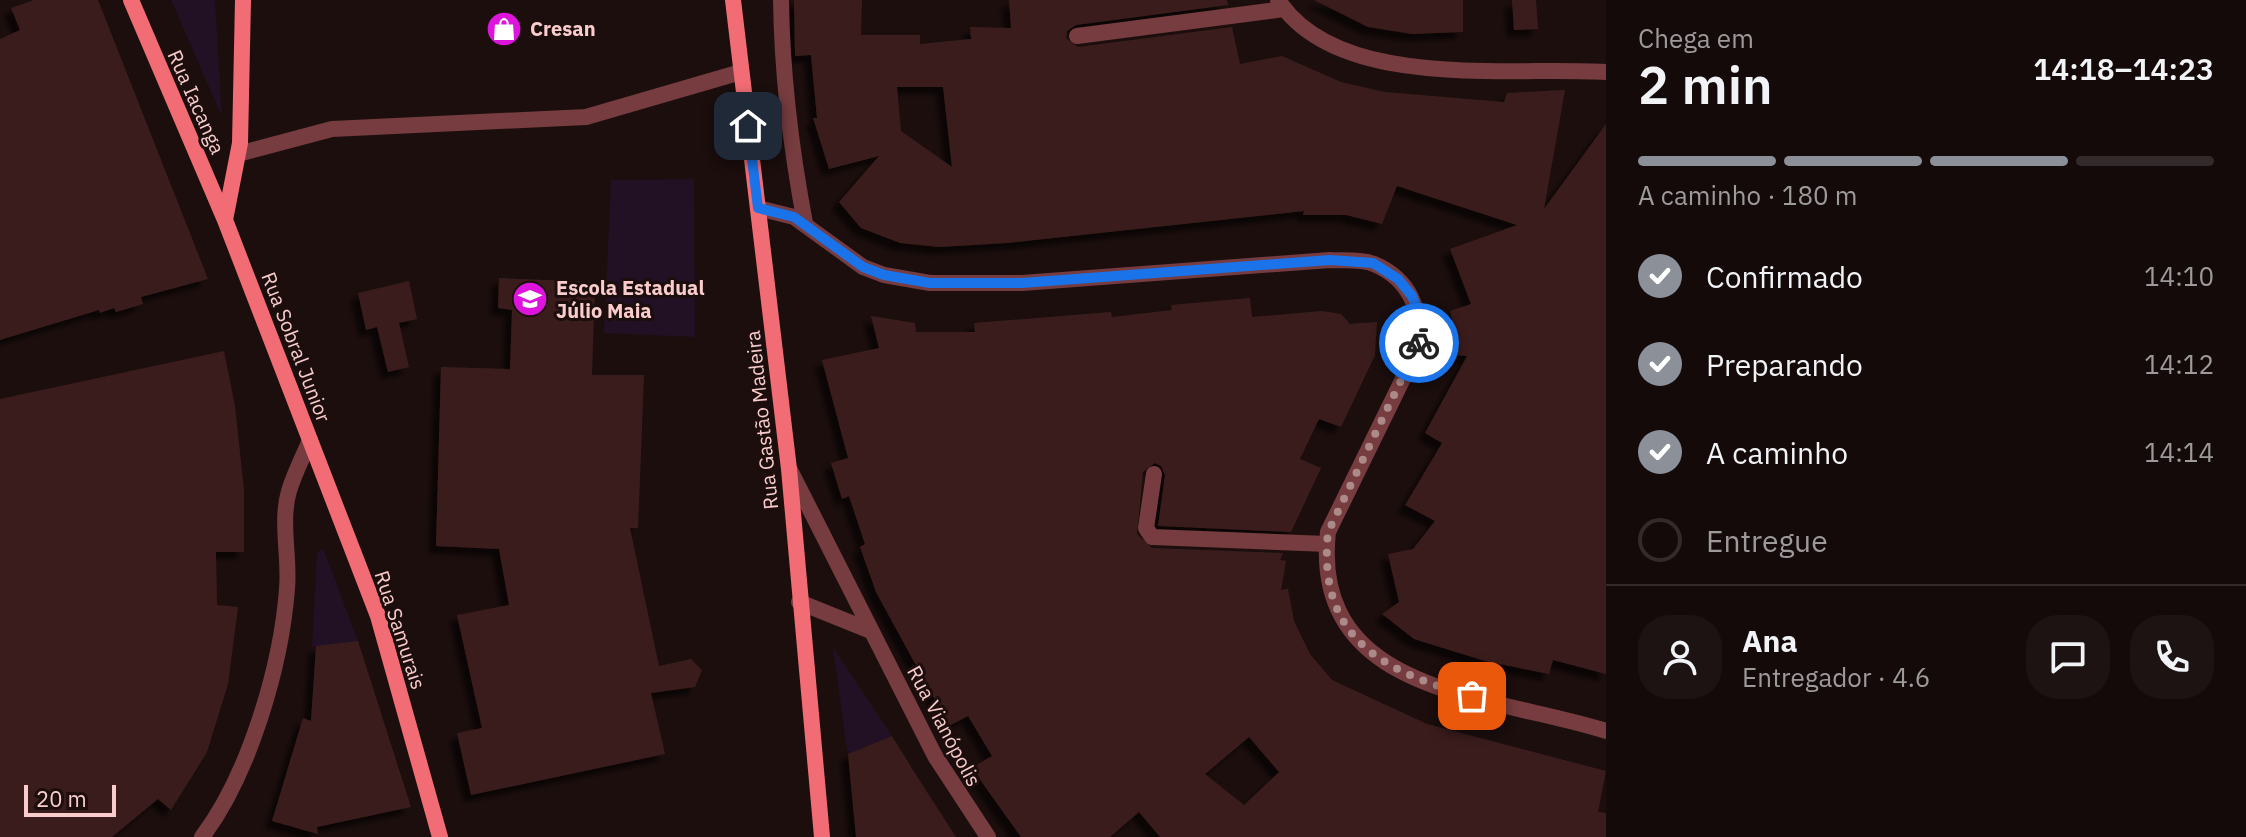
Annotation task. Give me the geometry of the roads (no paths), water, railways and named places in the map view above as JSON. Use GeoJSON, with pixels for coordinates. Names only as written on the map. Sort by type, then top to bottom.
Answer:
{"type":"FeatureCollection","features":[{"type":"Feature","properties":{"kind":"street","name":"Rua Iacanga"},"geometry":{"type":"LineString","coordinates":[[131,0],[225,220]]}},
{"type":"Feature","properties":{"kind":"street"},"geometry":{"type":"LineString","coordinates":[[225,220],[238,154],[244,80],[243,0]]}},
{"type":"Feature","properties":{"kind":"street","name":"Rua Gastão Madeira"},"geometry":{"type":"LineString","coordinates":[[733,0],[789,469],[822,837]]}},
{"type":"Feature","properties":{"kind":"street"},"geometry":{"type":"LineString","coordinates":[[781,0],[782,67],[792,157],[805,223]]}},
{"type":"Feature","properties":{"kind":"street"},"geometry":{"type":"LineString","coordinates":[[1077,36],[1281,5],[1334,47],[1364,59],[1435,69],[1606,72]]}},
{"type":"Feature","properties":{"kind":"street"},"geometry":{"type":"LineString","coordinates":[[238,154],[332,129],[586,117],[741,72]]}},
{"type":"Feature","properties":{"kind":"street"},"geometry":{"type":"LineString","coordinates":[[758,208],[805,223],[863,267],[884,275],[930,283],[1022,283],[1330,260],[1373,263],[1398,279],[1412,296],[1419,314],[1419,346],[1328,532],[1325,558],[1335,605],[1367,652],[1419,682],[1606,731]]}},
{"type":"Feature","properties":{"kind":"street","name":"Rua Sobral Junior"},"geometry":{"type":"LineString","coordinates":[[202,837],[219,815],[261,714],[282,630],[287,588],[288,494],[310,440],[225,220]]}},
{"type":"Feature","properties":{"kind":"street","name":"Rua Samurais"},"geometry":{"type":"LineString","coordinates":[[310,440],[378,616],[440,837]]}},
{"type":"Feature","properties":{"kind":"street","name":"Rua Vianópolis"},"geometry":{"type":"LineString","coordinates":[[789,469],[935,756],[988,837]]}},
{"type":"Feature","properties":{"kind":"street"},"geometry":{"type":"LineString","coordinates":[[1154,474],[1146,528],[1152,537],[1327,544]]}},
{"type":"Feature","properties":{"kind":"street"},"geometry":{"type":"LineString","coordinates":[[799,602],[871,631]]}},
{"type":"Feature","properties":{"kind":"place","name":"Cresan"},"geometry":{"type":"Point","coordinates":[504,29]}},
{"type":"Feature","properties":{"kind":"place","name":"Escola Estadual Júlio Maia"},"geometry":{"type":"Point","coordinates":[530,299]}}]}
